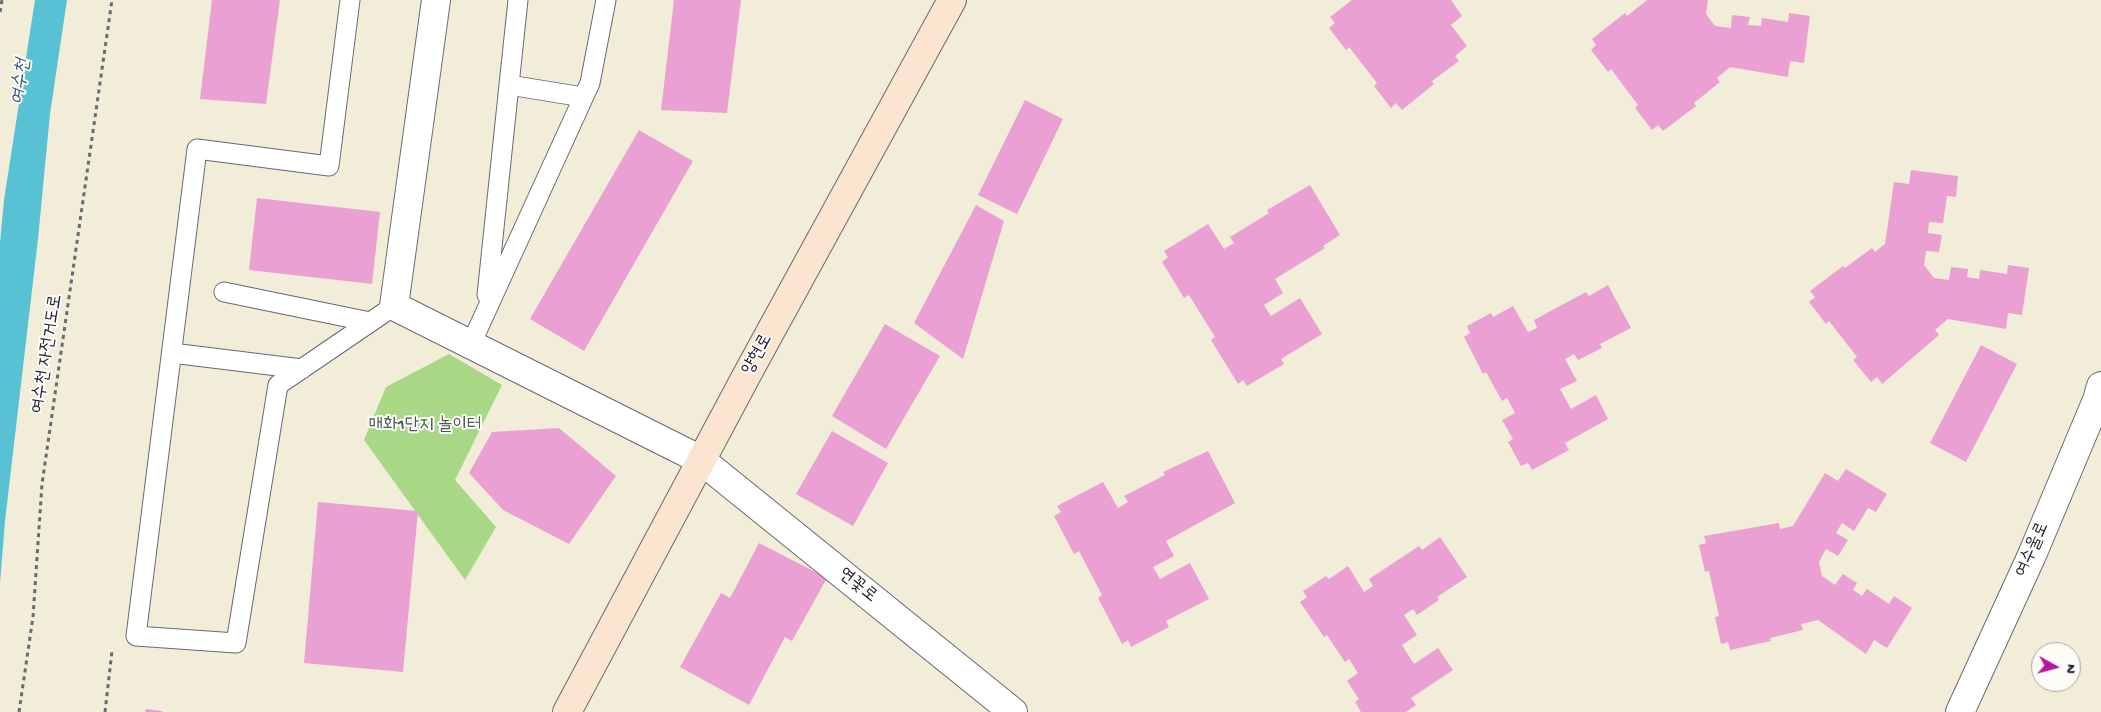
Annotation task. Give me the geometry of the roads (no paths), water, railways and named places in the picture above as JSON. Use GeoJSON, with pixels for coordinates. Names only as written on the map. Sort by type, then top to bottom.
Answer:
{"type":"FeatureCollection","features":[{"type":"Feature","properties":{"kind":"main road","name":"양현로"},"geometry":{"type":"LineString","coordinates":[[567,712],[701,460],[952,0]]}},
{"type":"Feature","properties":{"kind":"street"},"geometry":{"type":"LineString","coordinates":[[394,306],[436,0]]}},
{"type":"Feature","properties":{"kind":"street","name":"연꽃로"},"geometry":{"type":"LineString","coordinates":[[394,306],[701,460],[1013,712]]}},
{"type":"Feature","properties":{"kind":"street","name":"여수울로"},"geometry":{"type":"LineString","coordinates":[[1960,712],[2032,555],[2097,400],[2101,386]]}},
{"type":"Feature","properties":{"kind":"lane"},"geometry":{"type":"LineString","coordinates":[[350,0],[329,166],[197,149],[136,636],[236,643],[278,385],[394,306]]}},
{"type":"Feature","properties":{"kind":"lane"},"geometry":{"type":"LineString","coordinates":[[486,313],[518,0]]}},
{"type":"Feature","properties":{"kind":"lane"},"geometry":{"type":"LineString","coordinates":[[471,344],[590,83],[606,0]]}},
{"type":"Feature","properties":{"kind":"lane"},"geometry":{"type":"LineString","coordinates":[[510,85],[584,97]]}},
{"type":"Feature","properties":{"kind":"lane"},"geometry":{"type":"LineString","coordinates":[[224,292],[370,322]]}},
{"type":"Feature","properties":{"kind":"lane"},"geometry":{"type":"LineString","coordinates":[[172,353],[302,369]]}},
{"type":"Feature","properties":{"kind":"water"},"geometry":{"type":"Polygon","coordinates":[[[35,0],[67,0],[50,114],[38,239],[5,521],[0,583],[0,243],[4,200],[35,0]]]}},
{"type":"Feature","properties":{"kind":"water label","name":"여수천"},"geometry":{"type":"Point","coordinates":[22,82]}},
{"type":"Feature","properties":{"kind":"park label","name":"매화1단지 놀이터"},"geometry":{"type":"Point","coordinates":[425,426]}}]}
